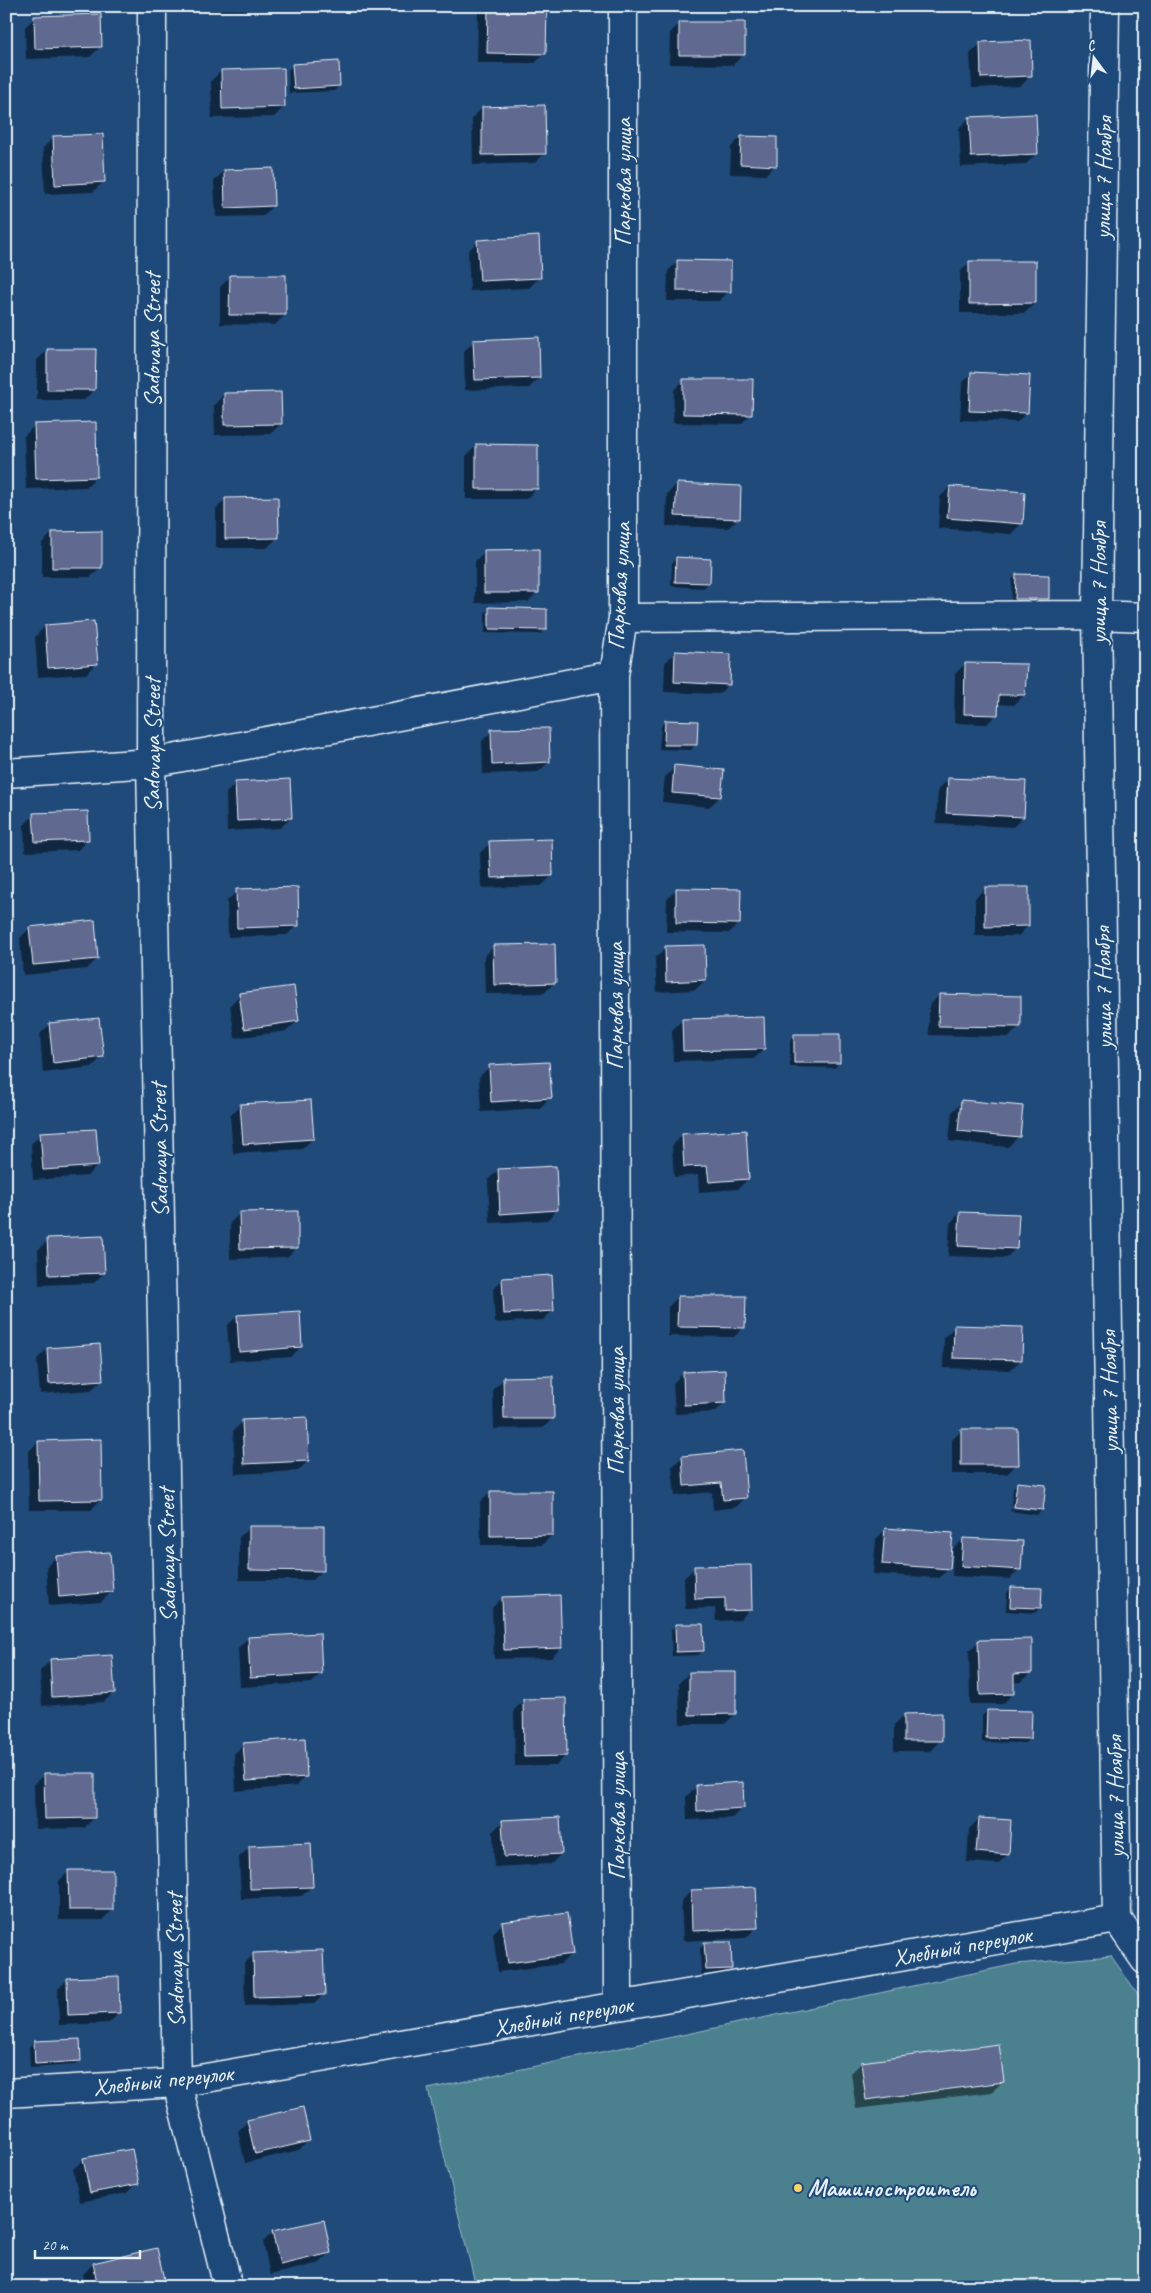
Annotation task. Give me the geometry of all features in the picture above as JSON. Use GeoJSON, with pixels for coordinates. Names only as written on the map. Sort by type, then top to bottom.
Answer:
{"type":"FeatureCollection","features":[{"type":"Feature","properties":{"kind":"street","name":"Sadovaya Street"},"geometry":{"type":"LineString","coordinates":[[152,6],[151,763],[177,2083],[228,2287]]}},
{"type":"Feature","properties":{"kind":"street","name":"Парковая улица"},"geometry":{"type":"LineString","coordinates":[[618,2006],[614,675],[623,618],[623,6]]}},
{"type":"Feature","properties":{"kind":"street","name":"улица 7 Ноября"},"geometry":{"type":"LineString","coordinates":[[1105,6],[1097,615],[1117,1919]]}},
{"type":"Feature","properties":{"kind":"street"},"geometry":{"type":"LineString","coordinates":[[623,618],[1097,615],[1145,618]]}},
{"type":"Feature","properties":{"kind":"street"},"geometry":{"type":"LineString","coordinates":[[6,773],[151,763],[614,675]]}},
{"type":"Feature","properties":{"kind":"street"},"geometry":{"type":"LineString","coordinates":[[1117,1919],[1145,1960]]}},
{"type":"Feature","properties":{"kind":"street","name":"Хлебный переулок"},"geometry":{"type":"LineString","coordinates":[[6,2092],[177,2083],[1117,1919]]}},
{"type":"Feature","properties":{"kind":"green space","name":"Машиностроитель"},"geometry":{"type":"Polygon","coordinates":[[[1111,1956],[1145,2004],[1145,2287],[476,2287],[428,2089],[1016,1964],[1111,1956]]]}},
{"type":"Feature","properties":{"kind":"building"},"geometry":{"type":"Polygon","coordinates":[[[488,6],[547,6],[546,54],[487,53],[488,6]]]}},
{"type":"Feature","properties":{"kind":"building"},"geometry":{"type":"Polygon","coordinates":[[[101,14],[102,47],[35,49],[34,16],[101,14]]]}},
{"type":"Feature","properties":{"kind":"building"},"geometry":{"type":"Polygon","coordinates":[[[679,22],[745,22],[745,55],[679,55],[679,22]]]}},
{"type":"Feature","properties":{"kind":"building"},"geometry":{"type":"Polygon","coordinates":[[[1031,40],[1032,76],[981,78],[980,42],[1031,40]]]}},
{"type":"Feature","properties":{"kind":"building"},"geometry":{"type":"Polygon","coordinates":[[[339,61],[340,86],[294,89],[292,64],[339,61]]]}},
{"type":"Feature","properties":{"kind":"building"},"geometry":{"type":"Polygon","coordinates":[[[284,68],[285,107],[222,109],[221,70],[284,68]]]}},
{"type":"Feature","properties":{"kind":"building"},"geometry":{"type":"Polygon","coordinates":[[[545,105],[546,154],[482,155],[482,107],[545,105]]]}},
{"type":"Feature","properties":{"kind":"building"},"geometry":{"type":"Polygon","coordinates":[[[1036,114],[1038,154],[971,157],[969,117],[1036,114]]]}},
{"type":"Feature","properties":{"kind":"building"},"geometry":{"type":"Polygon","coordinates":[[[103,134],[105,182],[55,185],[53,136],[103,134]]]}},
{"type":"Feature","properties":{"kind":"building"},"geometry":{"type":"Polygon","coordinates":[[[741,136],[777,137],[777,166],[740,164],[741,136]]]}},
{"type":"Feature","properties":{"kind":"building"},"geometry":{"type":"Polygon","coordinates":[[[273,168],[274,206],[225,208],[224,170],[273,168]]]}},
{"type":"Feature","properties":{"kind":"building"},"geometry":{"type":"Polygon","coordinates":[[[539,236],[541,278],[480,281],[477,240],[539,236]]]}},
{"type":"Feature","properties":{"kind":"building"},"geometry":{"type":"Polygon","coordinates":[[[677,260],[731,261],[731,292],[677,291],[677,260]]]}},
{"type":"Feature","properties":{"kind":"building"},"geometry":{"type":"Polygon","coordinates":[[[969,261],[1036,261],[1036,303],[969,304],[969,261]]]}},
{"type":"Feature","properties":{"kind":"building"},"geometry":{"type":"Polygon","coordinates":[[[230,275],[286,275],[286,315],[229,315],[230,275]]]}},
{"type":"Feature","properties":{"kind":"building"},"geometry":{"type":"Polygon","coordinates":[[[539,337],[540,378],[475,380],[473,340],[539,337]]]}},
{"type":"Feature","properties":{"kind":"building"},"geometry":{"type":"Polygon","coordinates":[[[47,349],[96,349],[95,390],[47,390],[47,349]]]}},
{"type":"Feature","properties":{"kind":"building"},"geometry":{"type":"Polygon","coordinates":[[[971,372],[1030,375],[1028,413],[969,411],[971,372]]]}},
{"type":"Feature","properties":{"kind":"building"},"geometry":{"type":"Polygon","coordinates":[[[683,379],[753,379],[752,415],[683,414],[683,379]]]}},
{"type":"Feature","properties":{"kind":"building"},"geometry":{"type":"Polygon","coordinates":[[[281,392],[282,424],[224,425],[224,393],[281,392]]]}},
{"type":"Feature","properties":{"kind":"building"},"geometry":{"type":"Polygon","coordinates":[[[96,422],[97,477],[36,479],[34,424],[96,422]]]}},
{"type":"Feature","properties":{"kind":"building"},"geometry":{"type":"Polygon","coordinates":[[[476,444],[538,445],[538,489],[476,489],[476,444]]]}},
{"type":"Feature","properties":{"kind":"building"},"geometry":{"type":"Polygon","coordinates":[[[677,483],[741,486],[740,519],[675,516],[677,483]]]}},
{"type":"Feature","properties":{"kind":"building"},"geometry":{"type":"Polygon","coordinates":[[[950,486],[1025,492],[1023,524],[947,518],[950,486]]]}},
{"type":"Feature","properties":{"kind":"building"},"geometry":{"type":"Polygon","coordinates":[[[278,497],[279,538],[225,539],[225,498],[278,497]]]}},
{"type":"Feature","properties":{"kind":"building"},"geometry":{"type":"Polygon","coordinates":[[[102,531],[102,568],[52,568],[52,532],[102,531]]]}},
{"type":"Feature","properties":{"kind":"building"},"geometry":{"type":"Polygon","coordinates":[[[539,549],[539,593],[484,593],[484,550],[539,549]]]}},
{"type":"Feature","properties":{"kind":"building"},"geometry":{"type":"Polygon","coordinates":[[[676,557],[711,559],[710,583],[675,582],[676,557]]]}},
{"type":"Feature","properties":{"kind":"building"},"geometry":{"type":"Polygon","coordinates":[[[1016,574],[1049,575],[1049,599],[1015,599],[1016,574]]]}},
{"type":"Feature","properties":{"kind":"building"},"geometry":{"type":"Polygon","coordinates":[[[489,607],[547,609],[547,630],[489,629],[489,607]]]}},
{"type":"Feature","properties":{"kind":"building"},"geometry":{"type":"Polygon","coordinates":[[[94,621],[98,664],[48,668],[45,625],[94,621]]]}},
{"type":"Feature","properties":{"kind":"building"},"geometry":{"type":"Polygon","coordinates":[[[675,651],[731,654],[730,685],[674,682],[675,651]]]}},
{"type":"Feature","properties":{"kind":"building"},"geometry":{"type":"Polygon","coordinates":[[[965,663],[1027,664],[1025,695],[999,695],[998,715],[964,714],[965,663]]]}},
{"type":"Feature","properties":{"kind":"building"},"geometry":{"type":"Polygon","coordinates":[[[665,720],[698,721],[697,745],[664,745],[665,720]]]}},
{"type":"Feature","properties":{"kind":"building"},"geometry":{"type":"Polygon","coordinates":[[[549,728],[550,762],[492,765],[491,729],[549,728]]]}},
{"type":"Feature","properties":{"kind":"building"},"geometry":{"type":"Polygon","coordinates":[[[674,765],[724,770],[721,797],[672,793],[674,765]]]}},
{"type":"Feature","properties":{"kind":"building"},"geometry":{"type":"Polygon","coordinates":[[[948,778],[1026,781],[1024,817],[946,813],[948,778]]]}},
{"type":"Feature","properties":{"kind":"building"},"geometry":{"type":"Polygon","coordinates":[[[290,779],[292,818],[237,821],[235,782],[290,779]]]}},
{"type":"Feature","properties":{"kind":"building"},"geometry":{"type":"Polygon","coordinates":[[[88,811],[89,840],[35,842],[33,813],[88,811]]]}},
{"type":"Feature","properties":{"kind":"building"},"geometry":{"type":"Polygon","coordinates":[[[552,839],[553,876],[491,878],[489,841],[552,839]]]}},
{"type":"Feature","properties":{"kind":"building"},"geometry":{"type":"Polygon","coordinates":[[[298,887],[299,926],[237,928],[236,889],[298,887]]]}},
{"type":"Feature","properties":{"kind":"building"},"geometry":{"type":"Polygon","coordinates":[[[985,887],[1029,887],[1029,926],[985,927],[985,887]]]}},
{"type":"Feature","properties":{"kind":"building"},"geometry":{"type":"Polygon","coordinates":[[[676,888],[741,889],[740,924],[676,923],[676,888]]]}},
{"type":"Feature","properties":{"kind":"building"},"geometry":{"type":"Polygon","coordinates":[[[95,920],[98,959],[33,965],[29,927],[95,920]]]}},
{"type":"Feature","properties":{"kind":"building"},"geometry":{"type":"Polygon","coordinates":[[[555,944],[556,983],[494,985],[493,945],[555,944]]]}},
{"type":"Feature","properties":{"kind":"building"},"geometry":{"type":"Polygon","coordinates":[[[705,945],[706,980],[666,982],[665,946],[705,945]]]}},
{"type":"Feature","properties":{"kind":"building"},"geometry":{"type":"Polygon","coordinates":[[[294,986],[299,1021],[244,1029],[239,993],[294,986]]]}},
{"type":"Feature","properties":{"kind":"building"},"geometry":{"type":"Polygon","coordinates":[[[939,994],[1021,996],[1021,1027],[938,1026],[939,994]]]}},
{"type":"Feature","properties":{"kind":"building"},"geometry":{"type":"Polygon","coordinates":[[[764,1017],[765,1049],[683,1051],[682,1019],[764,1017]]]}},
{"type":"Feature","properties":{"kind":"building"},"geometry":{"type":"Polygon","coordinates":[[[99,1018],[104,1057],[53,1063],[49,1023],[99,1018]]]}},
{"type":"Feature","properties":{"kind":"building"},"geometry":{"type":"Polygon","coordinates":[[[794,1034],[840,1034],[840,1063],[794,1063],[794,1034]]]}},
{"type":"Feature","properties":{"kind":"building"},"geometry":{"type":"Polygon","coordinates":[[[549,1062],[552,1098],[491,1102],[489,1065],[549,1062]]]}},
{"type":"Feature","properties":{"kind":"building"},"geometry":{"type":"Polygon","coordinates":[[[311,1100],[314,1139],[243,1144],[240,1104],[311,1100]]]}},
{"type":"Feature","properties":{"kind":"building"},"geometry":{"type":"Polygon","coordinates":[[[961,1100],[1023,1106],[1020,1137],[958,1131],[961,1100]]]}},
{"type":"Feature","properties":{"kind":"building"},"geometry":{"type":"Polygon","coordinates":[[[96,1129],[99,1166],[43,1170],[40,1132],[96,1129]]]}},
{"type":"Feature","properties":{"kind":"building"},"geometry":{"type":"Polygon","coordinates":[[[746,1130],[749,1179],[709,1182],[707,1166],[684,1167],[682,1134],[746,1130]]]}},
{"type":"Feature","properties":{"kind":"building"},"geometry":{"type":"Polygon","coordinates":[[[556,1166],[558,1210],[500,1214],[498,1169],[556,1166]]]}},
{"type":"Feature","properties":{"kind":"building"},"geometry":{"type":"Polygon","coordinates":[[[298,1211],[298,1248],[240,1249],[239,1212],[298,1211]]]}},
{"type":"Feature","properties":{"kind":"building"},"geometry":{"type":"Polygon","coordinates":[[[960,1212],[1019,1214],[1017,1249],[958,1246],[960,1212]]]}},
{"type":"Feature","properties":{"kind":"building"},"geometry":{"type":"Polygon","coordinates":[[[103,1236],[105,1273],[49,1275],[47,1238],[103,1236]]]}},
{"type":"Feature","properties":{"kind":"building"},"geometry":{"type":"Polygon","coordinates":[[[552,1275],[554,1311],[504,1314],[502,1278],[552,1275]]]}},
{"type":"Feature","properties":{"kind":"building"},"geometry":{"type":"Polygon","coordinates":[[[678,1296],[746,1296],[745,1328],[677,1327],[678,1296]]]}},
{"type":"Feature","properties":{"kind":"building"},"geometry":{"type":"Polygon","coordinates":[[[300,1311],[302,1347],[239,1352],[237,1315],[300,1311]]]}},
{"type":"Feature","properties":{"kind":"building"},"geometry":{"type":"Polygon","coordinates":[[[954,1325],[1023,1327],[1022,1360],[953,1358],[954,1325]]]}},
{"type":"Feature","properties":{"kind":"building"},"geometry":{"type":"Polygon","coordinates":[[[100,1344],[103,1380],[49,1384],[47,1348],[100,1344]]]}},
{"type":"Feature","properties":{"kind":"building"},"geometry":{"type":"Polygon","coordinates":[[[725,1370],[726,1403],[684,1405],[683,1372],[725,1370]]]}},
{"type":"Feature","properties":{"kind":"building"},"geometry":{"type":"Polygon","coordinates":[[[553,1376],[554,1419],[504,1419],[503,1377],[553,1376]]]}},
{"type":"Feature","properties":{"kind":"building"},"geometry":{"type":"Polygon","coordinates":[[[307,1417],[309,1461],[244,1464],[242,1420],[307,1417]]]}},
{"type":"Feature","properties":{"kind":"building"},"geometry":{"type":"Polygon","coordinates":[[[961,1429],[1018,1429],[1019,1465],[961,1465],[961,1429]]]}},
{"type":"Feature","properties":{"kind":"building"},"geometry":{"type":"Polygon","coordinates":[[[101,1439],[102,1500],[39,1501],[38,1441],[101,1439]]]}},
{"type":"Feature","properties":{"kind":"building"},"geometry":{"type":"Polygon","coordinates":[[[743,1450],[747,1498],[723,1500],[721,1483],[684,1486],[682,1456],[743,1450]]]}},
{"type":"Feature","properties":{"kind":"building"},"geometry":{"type":"Polygon","coordinates":[[[1017,1482],[1046,1485],[1043,1510],[1014,1507],[1017,1482]]]}},
{"type":"Feature","properties":{"kind":"building"},"geometry":{"type":"Polygon","coordinates":[[[490,1491],[553,1491],[553,1535],[490,1536],[490,1491]]]}},
{"type":"Feature","properties":{"kind":"building"},"geometry":{"type":"Polygon","coordinates":[[[249,1526],[324,1526],[324,1571],[249,1570],[249,1526]]]}},
{"type":"Feature","properties":{"kind":"building"},"geometry":{"type":"Polygon","coordinates":[[[885,1528],[953,1533],[950,1569],[882,1564],[885,1528]]]}},
{"type":"Feature","properties":{"kind":"building"},"geometry":{"type":"Polygon","coordinates":[[[963,1538],[1023,1541],[1021,1570],[961,1566],[963,1538]]]}},
{"type":"Feature","properties":{"kind":"building"},"geometry":{"type":"Polygon","coordinates":[[[110,1552],[113,1592],[59,1597],[56,1556],[110,1552]]]}},
{"type":"Feature","properties":{"kind":"building"},"geometry":{"type":"Polygon","coordinates":[[[751,1565],[752,1610],[725,1611],[725,1598],[695,1599],[694,1566],[751,1565]]]}},
{"type":"Feature","properties":{"kind":"building"},"geometry":{"type":"Polygon","coordinates":[[[1011,1587],[1042,1588],[1041,1608],[1010,1607],[1011,1587]]]}},
{"type":"Feature","properties":{"kind":"building"},"geometry":{"type":"Polygon","coordinates":[[[560,1595],[562,1648],[504,1650],[502,1597],[560,1595]]]}},
{"type":"Feature","properties":{"kind":"building"},"geometry":{"type":"Polygon","coordinates":[[[675,1624],[703,1624],[704,1651],[676,1652],[675,1624]]]}},
{"type":"Feature","properties":{"kind":"building"},"geometry":{"type":"Polygon","coordinates":[[[320,1633],[322,1674],[250,1678],[248,1637],[320,1633]]]}},
{"type":"Feature","properties":{"kind":"building"},"geometry":{"type":"Polygon","coordinates":[[[1032,1639],[1032,1673],[1014,1674],[1014,1694],[980,1695],[978,1640],[1032,1639]]]}},
{"type":"Feature","properties":{"kind":"building"},"geometry":{"type":"Polygon","coordinates":[[[112,1655],[115,1693],[52,1697],[50,1659],[112,1655]]]}},
{"type":"Feature","properties":{"kind":"building"},"geometry":{"type":"Polygon","coordinates":[[[689,1672],[736,1672],[736,1714],[689,1715],[689,1672]]]}},
{"type":"Feature","properties":{"kind":"building"},"geometry":{"type":"Polygon","coordinates":[[[566,1698],[567,1756],[524,1757],[523,1699],[566,1698]]]}},
{"type":"Feature","properties":{"kind":"building"},"geometry":{"type":"Polygon","coordinates":[[[987,1710],[1032,1711],[1031,1739],[986,1738],[987,1710]]]}},
{"type":"Feature","properties":{"kind":"building"},"geometry":{"type":"Polygon","coordinates":[[[942,1713],[942,1741],[904,1741],[904,1714],[942,1713]]]}},
{"type":"Feature","properties":{"kind":"building"},"geometry":{"type":"Polygon","coordinates":[[[305,1738],[307,1777],[246,1781],[243,1743],[305,1738]]]}},
{"type":"Feature","properties":{"kind":"building"},"geometry":{"type":"Polygon","coordinates":[[[44,1773],[95,1773],[95,1818],[45,1819],[44,1773]]]}},
{"type":"Feature","properties":{"kind":"building"},"geometry":{"type":"Polygon","coordinates":[[[743,1782],[744,1808],[697,1811],[696,1785],[743,1782]]]}},
{"type":"Feature","properties":{"kind":"building"},"geometry":{"type":"Polygon","coordinates":[[[560,1817],[562,1854],[504,1857],[502,1820],[560,1817]]]}},
{"type":"Feature","properties":{"kind":"building"},"geometry":{"type":"Polygon","coordinates":[[[979,1818],[1011,1820],[1009,1855],[976,1852],[979,1818]]]}},
{"type":"Feature","properties":{"kind":"building"},"geometry":{"type":"Polygon","coordinates":[[[311,1843],[313,1887],[250,1889],[249,1846],[311,1843]]]}},
{"type":"Feature","properties":{"kind":"building"},"geometry":{"type":"Polygon","coordinates":[[[68,1870],[113,1870],[113,1910],[69,1910],[68,1870]]]}},
{"type":"Feature","properties":{"kind":"building"},"geometry":{"type":"Polygon","coordinates":[[[756,1887],[758,1928],[692,1931],[691,1890],[756,1887]]]}},
{"type":"Feature","properties":{"kind":"building"},"geometry":{"type":"Polygon","coordinates":[[[567,1913],[573,1954],[508,1963],[502,1922],[567,1913]]]}},
{"type":"Feature","properties":{"kind":"building"},"geometry":{"type":"Polygon","coordinates":[[[704,1942],[731,1942],[732,1969],[706,1970],[704,1942]]]}},
{"type":"Feature","properties":{"kind":"building"},"geometry":{"type":"Polygon","coordinates":[[[323,1950],[325,1995],[254,1997],[253,1953],[323,1950]]]}},
{"type":"Feature","properties":{"kind":"building"},"geometry":{"type":"Polygon","coordinates":[[[119,1976],[120,2013],[68,2015],[67,1978],[119,1976]]]}},
{"type":"Feature","properties":{"kind":"building"},"geometry":{"type":"Polygon","coordinates":[[[80,2039],[81,2061],[35,2064],[34,2041],[80,2039]]]}},
{"type":"Feature","properties":{"kind":"building"},"geometry":{"type":"Polygon","coordinates":[[[999,2044],[1004,2082],[866,2100],[861,2062],[999,2044]]]}},
{"type":"Feature","properties":{"kind":"building"},"geometry":{"type":"Polygon","coordinates":[[[303,2107],[310,2141],[255,2154],[247,2120],[303,2107]]]}},
{"type":"Feature","properties":{"kind":"building"},"geometry":{"type":"Polygon","coordinates":[[[132,2149],[139,2184],[90,2193],[83,2158],[132,2149]]]}},
{"type":"Feature","properties":{"kind":"building"},"geometry":{"type":"Polygon","coordinates":[[[324,2220],[331,2253],[280,2265],[272,2231],[324,2220]]]}},
{"type":"Feature","properties":{"kind":"building"},"geometry":{"type":"Polygon","coordinates":[[[157,2248],[165,2284],[153,2287],[98,2287],[93,2263],[157,2248]]]}},
{"type":"Feature","properties":{"kind":"place","name":"Машиностроитель"},"geometry":{"type":"Point","coordinates":[798,2188]}}]}
